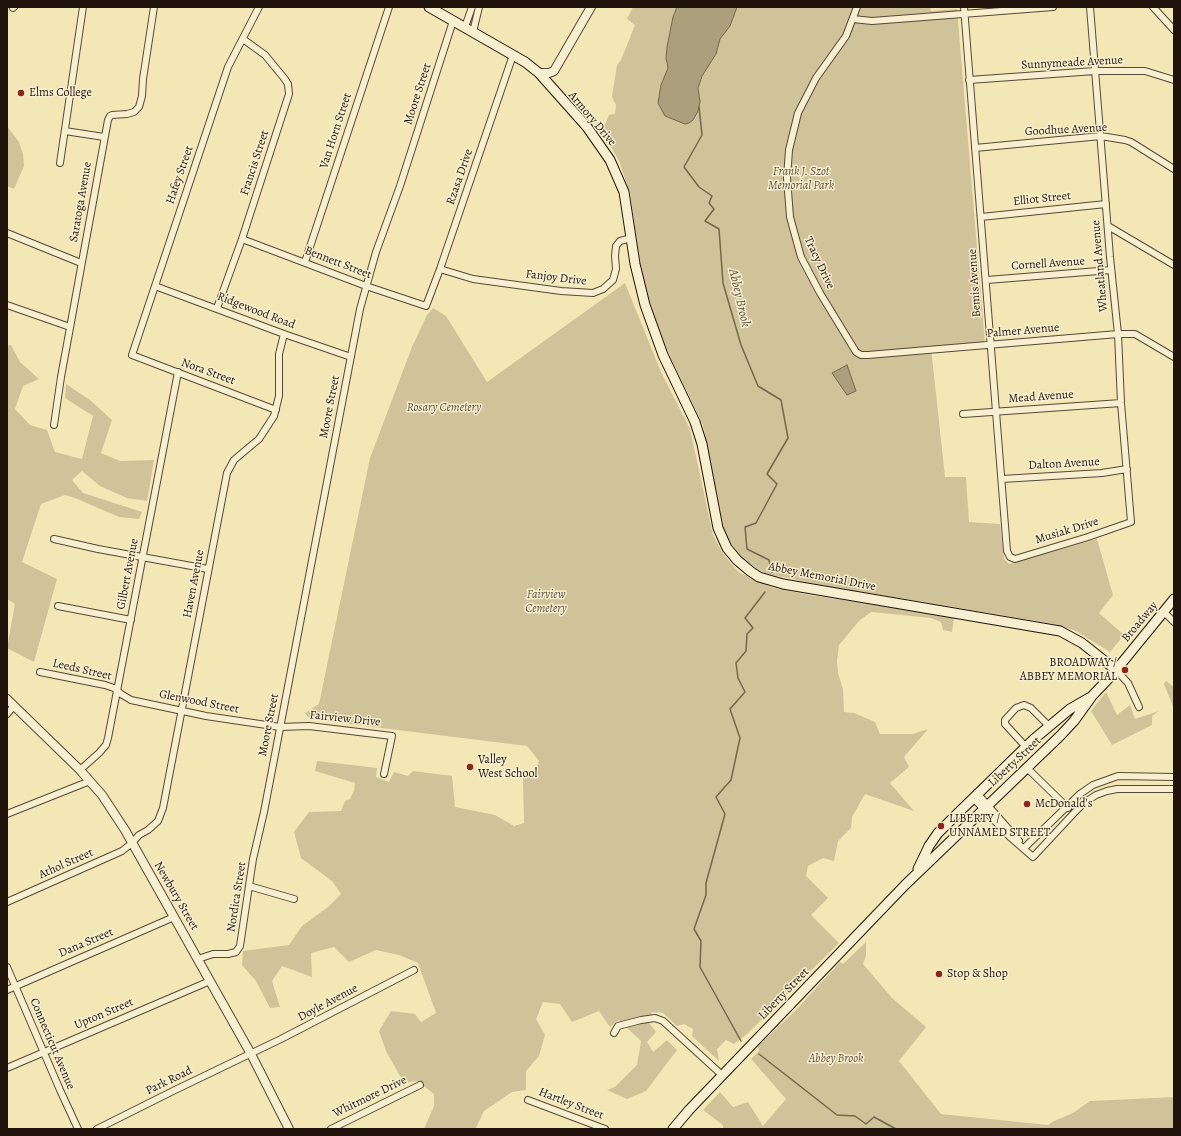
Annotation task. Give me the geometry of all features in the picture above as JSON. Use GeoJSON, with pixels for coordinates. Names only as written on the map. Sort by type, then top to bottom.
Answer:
{"type":"FeatureCollection","features":[{"type":"Feature","properties":{"kind":"main road","name":"Armory Drive"},"geometry":{"type":"LineString","coordinates":[[429,7],[526,62],[538,73],[587,127],[610,160],[624,192],[632,238]]}},
{"type":"Feature","properties":{"kind":"main road","name":"Abbey Memorial Drive"},"geometry":{"type":"LineString","coordinates":[[632,238],[638,278],[650,322],[663,355],[695,422],[702,444],[718,528],[727,548],[750,572],[760,577],[790,586],[1060,631],[1082,642],[1116,670]]}},
{"type":"Feature","properties":{"kind":"main road","name":"Broadway"},"geometry":{"type":"LineString","coordinates":[[1079,714],[1092,696],[1116,670],[1174,599]]}},
{"type":"Feature","properties":{"kind":"main road","name":"Broadway"},"geometry":{"type":"LineString","coordinates":[[1061,716],[1092,696]]}},
{"type":"Feature","properties":{"kind":"main road","name":"Liberty Street"},"geometry":{"type":"LineString","coordinates":[[673,1129],[722,1075],[914,876],[985,806],[1060,736],[1079,714]]}},
{"type":"Feature","properties":{"kind":"main road","name":"Liberty Street"},"geometry":{"type":"LineString","coordinates":[[914,876],[929,846],[938,833],[1026,747],[1061,716]]}},
{"type":"Feature","properties":{"kind":"street"},"geometry":{"type":"LineString","coordinates":[[60,163],[83,7]]}},
{"type":"Feature","properties":{"kind":"street","name":"Saratoga Avenue"},"geometry":{"type":"LineString","coordinates":[[54,425],[104,137],[110,116],[132,113],[139,107],[142,96],[143,79],[154,7]]}},
{"type":"Feature","properties":{"kind":"street","name":"Hafey Street"},"geometry":{"type":"LineString","coordinates":[[132,355],[228,67],[259,7]]}},
{"type":"Feature","properties":{"kind":"street","name":"Van Horn Street"},"geometry":{"type":"LineString","coordinates":[[305,262],[389,7]]}},
{"type":"Feature","properties":{"kind":"street"},"geometry":{"type":"LineString","coordinates":[[469,30],[472,7]]}},
{"type":"Feature","properties":{"kind":"street"},"geometry":{"type":"LineString","coordinates":[[469,30],[479,7]]}},
{"type":"Feature","properties":{"kind":"street"},"geometry":{"type":"LineString","coordinates":[[538,73],[549,73],[554,71],[591,7]]}},
{"type":"Feature","properties":{"kind":"street","name":"Tracy Drive"},"geometry":{"type":"LineString","coordinates":[[857,7],[843,41],[809,89],[794,125],[789,150],[787,178],[788,205],[792,230],[801,257],[808,271],[856,352],[861,355],[868,355],[931,350]]}},
{"type":"Feature","properties":{"kind":"street"},"geometry":{"type":"LineString","coordinates":[[853,19],[872,21],[964,10],[1052,7]]}},
{"type":"Feature","properties":{"kind":"street","name":"Wheatland Avenue"},"geometry":{"type":"LineString","coordinates":[[1090,7],[1111,270],[1118,334],[1121,403],[1131,522]]}},
{"type":"Feature","properties":{"kind":"street"},"geometry":{"type":"LineString","coordinates":[[1153,7],[1174,30]]}},
{"type":"Feature","properties":{"kind":"street","name":"Bemis Avenue"},"geometry":{"type":"LineString","coordinates":[[964,10],[990,345],[1008,551],[1010,557]]}},
{"type":"Feature","properties":{"kind":"street","name":"Moore Street"},"geometry":{"type":"LineString","coordinates":[[265,806],[366,286],[453,21]]}},
{"type":"Feature","properties":{"kind":"street","name":"Francis Street"},"geometry":{"type":"LineString","coordinates":[[217,308],[242,239],[289,94],[288,84],[284,78],[264,55],[243,39]]}},
{"type":"Feature","properties":{"kind":"street","name":"Rzasa Drive"},"geometry":{"type":"LineString","coordinates":[[426,306],[513,55]]}},
{"type":"Feature","properties":{"kind":"street","name":"Sunnymeade Avenue"},"geometry":{"type":"LineString","coordinates":[[969,80],[1095,71],[1145,71],[1174,80]]}},
{"type":"Feature","properties":{"kind":"street"},"geometry":{"type":"LineString","coordinates":[[65,131],[104,137]]}},
{"type":"Feature","properties":{"kind":"street","name":"Goodhue Avenue"},"geometry":{"type":"LineString","coordinates":[[975,148],[1101,136],[1131,142],[1174,169]]}},
{"type":"Feature","properties":{"kind":"street","name":"Elliot Street"},"geometry":{"type":"LineString","coordinates":[[981,217],[1106,204]]}},
{"type":"Feature","properties":{"kind":"street"},"geometry":{"type":"LineString","coordinates":[[1108,226],[1174,265]]}},
{"type":"Feature","properties":{"kind":"street"},"geometry":{"type":"LineString","coordinates":[[7,233],[81,263]]}},
{"type":"Feature","properties":{"kind":"street","name":"Fanjoy Drive"},"geometry":{"type":"LineString","coordinates":[[440,269],[473,279],[561,291],[593,293],[603,289],[613,280],[616,269],[614,253],[616,246],[620,241],[632,238]]}},
{"type":"Feature","properties":{"kind":"street","name":"Bennett Street"},"geometry":{"type":"LineString","coordinates":[[242,239],[366,286],[426,306]]}},
{"type":"Feature","properties":{"kind":"street","name":"Cornell Avenue"},"geometry":{"type":"LineString","coordinates":[[986,280],[1111,270]]}},
{"type":"Feature","properties":{"kind":"street","name":"Ridgewood Road"},"geometry":{"type":"LineString","coordinates":[[155,286],[351,357]]}},
{"type":"Feature","properties":{"kind":"street"},"geometry":{"type":"LineString","coordinates":[[7,305],[70,327]]}},
{"type":"Feature","properties":{"kind":"street","name":"Haven Avenue"},"geometry":{"type":"LineString","coordinates":[[132,843],[139,835],[148,830],[158,821],[163,808],[228,469],[234,460],[260,439],[268,427],[276,410],[280,389],[279,354],[284,334]]}},
{"type":"Feature","properties":{"kind":"street","name":"Palmer Avenue"},"geometry":{"type":"LineString","coordinates":[[931,350],[1118,334],[1135,334],[1174,357]]}},
{"type":"Feature","properties":{"kind":"street","name":"Nora Street"},"geometry":{"type":"LineString","coordinates":[[132,355],[276,410]]}},
{"type":"Feature","properties":{"kind":"street","name":"Gilbert Avenue"},"geometry":{"type":"LineString","coordinates":[[80,770],[99,753],[106,744],[118,691],[178,372]]}},
{"type":"Feature","properties":{"kind":"street","name":"Mead Avenue"},"geometry":{"type":"LineString","coordinates":[[963,414],[1121,403]]}},
{"type":"Feature","properties":{"kind":"street","name":"Dalton Avenue"},"geometry":{"type":"LineString","coordinates":[[1002,479],[1102,473],[1127,469]]}},
{"type":"Feature","properties":{"kind":"street","name":"Musiak Drive"},"geometry":{"type":"LineString","coordinates":[[1010,557],[1015,559],[1020,558],[1131,522]]}},
{"type":"Feature","properties":{"kind":"street"},"geometry":{"type":"LineString","coordinates":[[54,539],[208,569]]}},
{"type":"Feature","properties":{"kind":"street"},"geometry":{"type":"LineString","coordinates":[[58,606],[131,620]]}},
{"type":"Feature","properties":{"kind":"street"},"geometry":{"type":"LineString","coordinates":[[1164,612],[1174,622]]}},
{"type":"Feature","properties":{"kind":"street"},"geometry":{"type":"LineString","coordinates":[[1116,670],[1128,683],[1139,707]]}},
{"type":"Feature","properties":{"kind":"street","name":"Leeds Street"},"geometry":{"type":"LineString","coordinates":[[40,672],[105,685],[118,691]]}},
{"type":"Feature","properties":{"kind":"street","name":"Glenwood Street"},"geometry":{"type":"LineString","coordinates":[[118,691],[120,694],[131,700],[181,711],[280,727]]}},
{"type":"Feature","properties":{"kind":"street","name":"Newbury Street"},"geometry":{"type":"LineString","coordinates":[[7,699],[80,770],[102,794],[132,843],[251,1054],[288,1129]]}},
{"type":"Feature","properties":{"kind":"street"},"geometry":{"type":"LineString","coordinates":[[1026,747],[1010,731],[1005,722],[1005,720],[1016,708],[1024,705],[1031,708],[1049,726]]}},
{"type":"Feature","properties":{"kind":"street"},"geometry":{"type":"LineString","coordinates":[[7,714],[14,706]]}},
{"type":"Feature","properties":{"kind":"street","name":"Fairview Drive"},"geometry":{"type":"LineString","coordinates":[[280,727],[310,726],[392,736],[384,774]]}},
{"type":"Feature","properties":{"kind":"street"},"geometry":{"type":"LineString","coordinates":[[1026,767],[1074,813]]}},
{"type":"Feature","properties":{"kind":"street"},"geometry":{"type":"LineString","coordinates":[[1024,848],[1066,806],[1092,785],[1118,776],[1174,777]]}},
{"type":"Feature","properties":{"kind":"street"},"geometry":{"type":"LineString","coordinates":[[7,814],[90,781]]}},
{"type":"Feature","properties":{"kind":"street"},"geometry":{"type":"LineString","coordinates":[[975,796],[1010,837],[1034,857],[1084,803],[1096,796],[1107,791],[1131,788],[1174,789]]}},
{"type":"Feature","properties":{"kind":"street","name":"Nordica Street"},"geometry":{"type":"LineString","coordinates":[[198,959],[213,954],[228,954],[236,952],[240,946],[253,859],[265,806]]}},
{"type":"Feature","properties":{"kind":"street","name":"Athol Street"},"geometry":{"type":"LineString","coordinates":[[7,902],[122,851],[132,843]]}},
{"type":"Feature","properties":{"kind":"street"},"geometry":{"type":"LineString","coordinates":[[249,886],[294,899]]}},
{"type":"Feature","properties":{"kind":"street","name":"Dana Street"},"geometry":{"type":"LineString","coordinates":[[7,990],[174,917]]}},
{"type":"Feature","properties":{"kind":"street","name":"Connecticut Avenue"},"geometry":{"type":"LineString","coordinates":[[7,967],[78,1129]]}},
{"type":"Feature","properties":{"kind":"street","name":"Doyle Avenue"},"geometry":{"type":"LineString","coordinates":[[251,1054],[340,1010],[414,970]]}},
{"type":"Feature","properties":{"kind":"street","name":"Upton Street"},"geometry":{"type":"LineString","coordinates":[[7,1068],[210,981]]}},
{"type":"Feature","properties":{"kind":"street"},"geometry":{"type":"LineString","coordinates":[[614,1033],[618,1026],[641,1020],[655,1018],[663,1021],[722,1075]]}},
{"type":"Feature","properties":{"kind":"street","name":"Park Road"},"geometry":{"type":"LineString","coordinates":[[97,1129],[251,1054]]}},
{"type":"Feature","properties":{"kind":"street","name":"Whitmore Drive"},"geometry":{"type":"LineString","coordinates":[[330,1129],[420,1085]]}},
{"type":"Feature","properties":{"kind":"street","name":"Hartley Street"},"geometry":{"type":"LineString","coordinates":[[528,1100],[602,1128]]}},
{"type":"Feature","properties":{"kind":"green space","name":"Frank J. Szot Memorial Park"},"geometry":{"type":"Polygon","coordinates":[[[633,7],[930,7],[931,11],[957,9],[985,343],[931,348],[945,477],[966,477],[969,522],[1000,524],[1004,559],[1009,564],[1097,539],[1113,595],[1099,613],[1124,635],[1110,652],[1076,631],[1054,624],[858,591],[859,593],[768,574],[757,569],[743,559],[736,551],[725,534],[703,425],[658,331],[649,301],[639,257],[630,193],[619,161],[610,143],[601,134],[609,115],[615,114],[616,105],[612,97],[617,65],[621,60],[635,25],[627,19],[633,7]]]}},
{"type":"Feature","properties":{"kind":"green space"},"geometry":{"type":"Polygon","coordinates":[[[7,126],[19,142],[23,154],[24,166],[14,189],[7,186],[7,126]]]}},
{"type":"Feature","properties":{"kind":"green space"},"geometry":{"type":"Polygon","coordinates":[[[625,283],[661,372],[690,429],[713,535],[722,552],[733,566],[740,573],[774,588],[954,617],[952,632],[943,630],[941,622],[931,618],[871,612],[859,621],[839,645],[837,661],[838,673],[843,689],[844,712],[854,713],[875,722],[880,734],[913,734],[928,729],[904,757],[909,767],[890,783],[914,811],[865,794],[852,817],[851,828],[838,841],[834,861],[823,858],[808,866],[806,876],[828,898],[811,915],[839,943],[746,1035],[734,1044],[726,1040],[717,1049],[719,1061],[692,1036],[693,1029],[684,1024],[677,1026],[663,1013],[652,1012],[649,1023],[656,1032],[647,1042],[653,1052],[667,1040],[677,1050],[646,1091],[627,1099],[607,1090],[615,1087],[637,1065],[641,1041],[619,1020],[610,1027],[599,1011],[572,1022],[560,1004],[543,1002],[536,1019],[545,1035],[539,1056],[526,1071],[526,1090],[512,1092],[484,1111],[476,1128],[478,1129],[424,1129],[434,1106],[434,1094],[417,1081],[404,1083],[386,1051],[379,1031],[391,1011],[415,1014],[421,1022],[436,1013],[418,963],[399,955],[376,950],[349,962],[334,947],[311,953],[312,977],[282,966],[272,981],[280,1007],[270,1008],[256,981],[242,965],[243,951],[289,945],[302,926],[328,907],[341,894],[332,881],[301,858],[294,832],[309,812],[341,811],[345,801],[350,799],[354,790],[355,783],[315,771],[317,761],[377,768],[376,777],[389,782],[394,772],[408,776],[413,771],[452,776],[455,807],[495,815],[514,826],[524,823],[523,778],[536,770],[539,761],[527,746],[309,719],[305,713],[319,704],[370,458],[412,347],[427,315],[433,308],[446,316],[487,382],[625,283]]]}},
{"type":"Feature","properties":{"kind":"green space"},"geometry":{"type":"Polygon","coordinates":[[[11,345],[20,362],[39,379],[23,386],[15,409],[30,425],[47,430],[55,452],[82,459],[93,416],[65,398],[66,384],[90,400],[112,420],[101,453],[120,461],[154,460],[147,501],[127,498],[100,486],[82,471],[72,480],[83,493],[142,512],[139,519],[119,517],[65,495],[41,504],[22,562],[57,579],[34,662],[7,648],[15,604],[7,599],[7,346],[11,345]]]}},
{"type":"Feature","properties":{"kind":"green space"},"geometry":{"type":"Polygon","coordinates":[[[1166,681],[1174,687],[1174,709],[1164,684],[1166,681]]]}},
{"type":"Feature","properties":{"kind":"green space"},"geometry":{"type":"Polygon","coordinates":[[[1106,692],[1117,715],[1130,705],[1135,719],[1159,711],[1152,716],[1152,725],[1112,745],[1091,711],[1106,692]]]}},
{"type":"Feature","properties":{"kind":"green space","name":"Abbey Brook"},"geometry":{"type":"Polygon","coordinates":[[[866,942],[866,956],[863,964],[892,998],[926,1027],[899,1061],[941,1114],[1048,1125],[1073,1113],[1090,1101],[1174,1097],[1174,1129],[723,1129],[723,1125],[703,1110],[720,1092],[733,1107],[748,1102],[763,1126],[786,1099],[751,1059],[759,1051],[758,1046],[796,1010],[840,962],[843,964],[866,942]]]}},
{"type":"Feature","properties":{"kind":"shaded area"},"geometry":{"type":"Polygon","coordinates":[[[677,7],[737,7],[730,26],[720,39],[716,54],[702,76],[698,88],[700,102],[698,111],[693,120],[685,124],[665,116],[658,103],[661,85],[668,68],[666,58],[667,47],[673,17],[677,7]]]}},
{"type":"Feature","properties":{"kind":"shaded area"},"geometry":{"type":"Polygon","coordinates":[[[847,365],[856,391],[847,395],[832,373],[847,365]]]}},
{"type":"Feature","properties":{"kind":"waterway","name":"Abbey Brook"},"geometry":{"type":"LineString","coordinates":[[699,107],[702,135],[684,167],[699,187],[712,196],[709,203],[714,209],[705,221],[719,229],[723,283],[741,345],[758,386],[781,400],[788,438],[767,474],[777,484],[756,523],[745,527],[747,549],[769,560],[772,572]]}},
{"type":"Feature","properties":{"kind":"waterway","name":"Abbey Brook"},"geometry":{"type":"LineString","coordinates":[[741,1041],[700,967],[701,941],[694,929],[706,895],[706,883],[725,814],[716,797],[731,780],[740,738],[730,709],[745,692],[738,678],[736,663],[746,651],[747,634],[753,628],[745,618],[765,592]]}},
{"type":"Feature","properties":{"kind":"waterway","name":"Abbey Brook"},"geometry":{"type":"LineString","coordinates":[[759,1054],[837,1115],[855,1116],[866,1124],[874,1117],[896,1129]]}},
{"type":"Feature","properties":{"kind":"place","name":"Elms College"},"geometry":{"type":"Point","coordinates":[21,93]}},
{"type":"Feature","properties":{"kind":"place","name":"BROADWAY / ABBEY MEMORIAL"},"geometry":{"type":"Point","coordinates":[1125,670]}},
{"type":"Feature","properties":{"kind":"place","name":"Valley West School"},"geometry":{"type":"Point","coordinates":[470,767]}},
{"type":"Feature","properties":{"kind":"place","name":"McDonald's"},"geometry":{"type":"Point","coordinates":[1027,804]}},
{"type":"Feature","properties":{"kind":"place","name":"LIBERTY / UNNAMED STREET"},"geometry":{"type":"Point","coordinates":[941,826]}},
{"type":"Feature","properties":{"kind":"place","name":"Stop & Shop"},"geometry":{"type":"Point","coordinates":[939,974]}},
{"type":"Feature","properties":{"kind":"park label","name":"Rosary Cemetery"},"geometry":{"type":"Point","coordinates":[444,408]}},
{"type":"Feature","properties":{"kind":"park label","name":"Fairview Cemetery"},"geometry":{"type":"Point","coordinates":[546,602]}}]}
